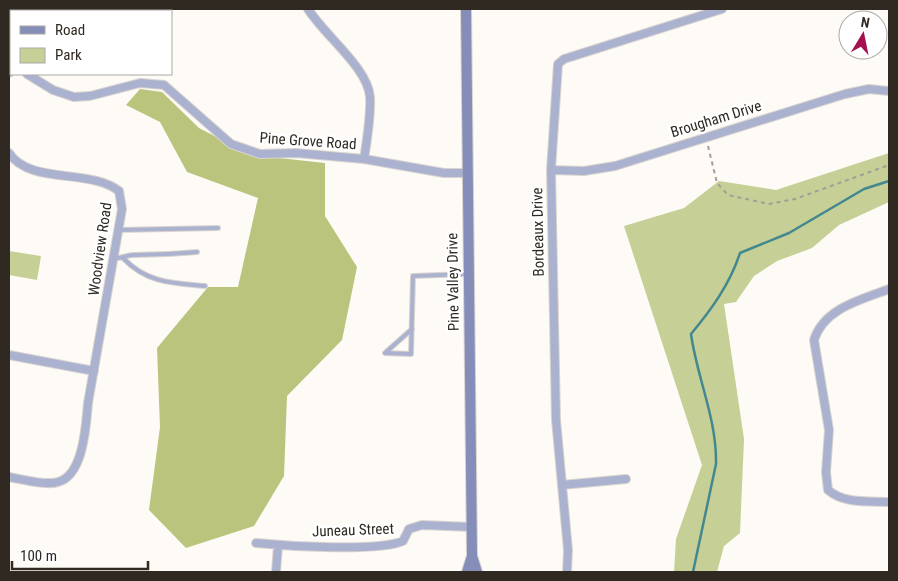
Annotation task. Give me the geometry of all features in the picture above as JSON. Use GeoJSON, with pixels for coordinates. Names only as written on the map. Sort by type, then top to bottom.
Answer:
{"type":"FeatureCollection","features":[{"type":"Feature","properties":{"kind":"main road","name":"Pine Valley Drive"},"geometry":{"type":"LineString","coordinates":[[466,9],[472,527],[472,556],[467,572]]}},
{"type":"Feature","properties":{"kind":"main road","name":"Pine Valley Drive"},"geometry":{"type":"LineString","coordinates":[[472,556],[477,572]]}},
{"type":"Feature","properties":{"kind":"street"},"geometry":{"type":"LineString","coordinates":[[308,9],[318,25],[357,66],[365,78],[370,95],[370,109],[364,159]]}},
{"type":"Feature","properties":{"kind":"street","name":"Bordeaux Drive"},"geometry":{"type":"LineString","coordinates":[[568,572],[556,420],[551,170],[558,64],[564,59],[722,9]]}},
{"type":"Feature","properties":{"kind":"street","name":"Pine Grove Road"},"geometry":{"type":"LineString","coordinates":[[29,75],[53,90],[74,97],[90,96],[140,83],[164,86],[231,144],[260,154],[296,153],[364,159],[444,172],[467,173]]}},
{"type":"Feature","properties":{"kind":"street","name":"Brougham Drive"},"geometry":{"type":"LineString","coordinates":[[551,170],[584,171],[615,166],[845,94],[869,89],[889,91]]}},
{"type":"Feature","properties":{"kind":"street","name":"Woodview Road"},"geometry":{"type":"LineString","coordinates":[[9,153],[11,160],[22,166],[74,178],[91,178],[112,185],[119,191],[122,198],[122,209],[81,452],[75,468],[60,482],[51,483],[9,477]]}},
{"type":"Feature","properties":{"kind":"street"},"geometry":{"type":"LineString","coordinates":[[889,289],[835,312],[818,326],[814,340],[829,430],[826,472],[828,490],[838,497],[860,501],[889,502]]}},
{"type":"Feature","properties":{"kind":"street"},"geometry":{"type":"LineString","coordinates":[[9,355],[94,371]]}},
{"type":"Feature","properties":{"kind":"street"},"geometry":{"type":"LineString","coordinates":[[562,485],[626,480]]}},
{"type":"Feature","properties":{"kind":"street","name":"Juneau Street"},"geometry":{"type":"LineString","coordinates":[[256,543],[278,545],[380,545],[403,541],[409,529],[422,525],[472,527]]}},
{"type":"Feature","properties":{"kind":"street"},"geometry":{"type":"LineString","coordinates":[[276,572],[278,545]]}},
{"type":"Feature","properties":{"kind":"lane"},"geometry":{"type":"LineString","coordinates":[[118,230],[218,228]]}},
{"type":"Feature","properties":{"kind":"lane"},"geometry":{"type":"LineString","coordinates":[[124,259],[129,255],[161,256],[198,252]]}},
{"type":"Feature","properties":{"kind":"lane"},"geometry":{"type":"LineString","coordinates":[[113,258],[124,259],[136,272],[164,282],[205,286]]}},
{"type":"Feature","properties":{"kind":"lane"},"geometry":{"type":"LineString","coordinates":[[412,329],[385,353],[411,354],[412,329],[413,276],[468,274]]}},
{"type":"Feature","properties":{"kind":"path"},"geometry":{"type":"LineString","coordinates":[[706,137],[717,183],[722,189],[728,195],[768,204],[795,199],[889,165]]}},
{"type":"Feature","properties":{"kind":"green space"},"geometry":{"type":"Polygon","coordinates":[[[140,89],[162,92],[199,128],[251,155],[325,163],[325,216],[357,267],[342,340],[287,396],[284,476],[254,526],[186,548],[149,510],[160,427],[157,348],[208,287],[238,287],[258,198],[187,172],[160,122],[126,105],[140,89]]]}},
{"type":"Feature","properties":{"kind":"green space"},"geometry":{"type":"Polygon","coordinates":[[[889,153],[889,202],[839,225],[812,248],[777,261],[754,276],[736,302],[724,304],[744,439],[740,533],[724,546],[717,572],[674,572],[676,539],[702,465],[624,226],[684,208],[719,181],[776,190],[889,153]]]}},
{"type":"Feature","properties":{"kind":"green space"},"geometry":{"type":"Polygon","coordinates":[[[9,251],[41,256],[37,280],[9,275],[9,251]]]}},
{"type":"Feature","properties":{"kind":"waterway"},"geometry":{"type":"LineString","coordinates":[[693,572],[716,464],[710,415],[691,334],[719,296],[731,275],[740,253],[789,233],[864,189],[889,181]]}}]}
